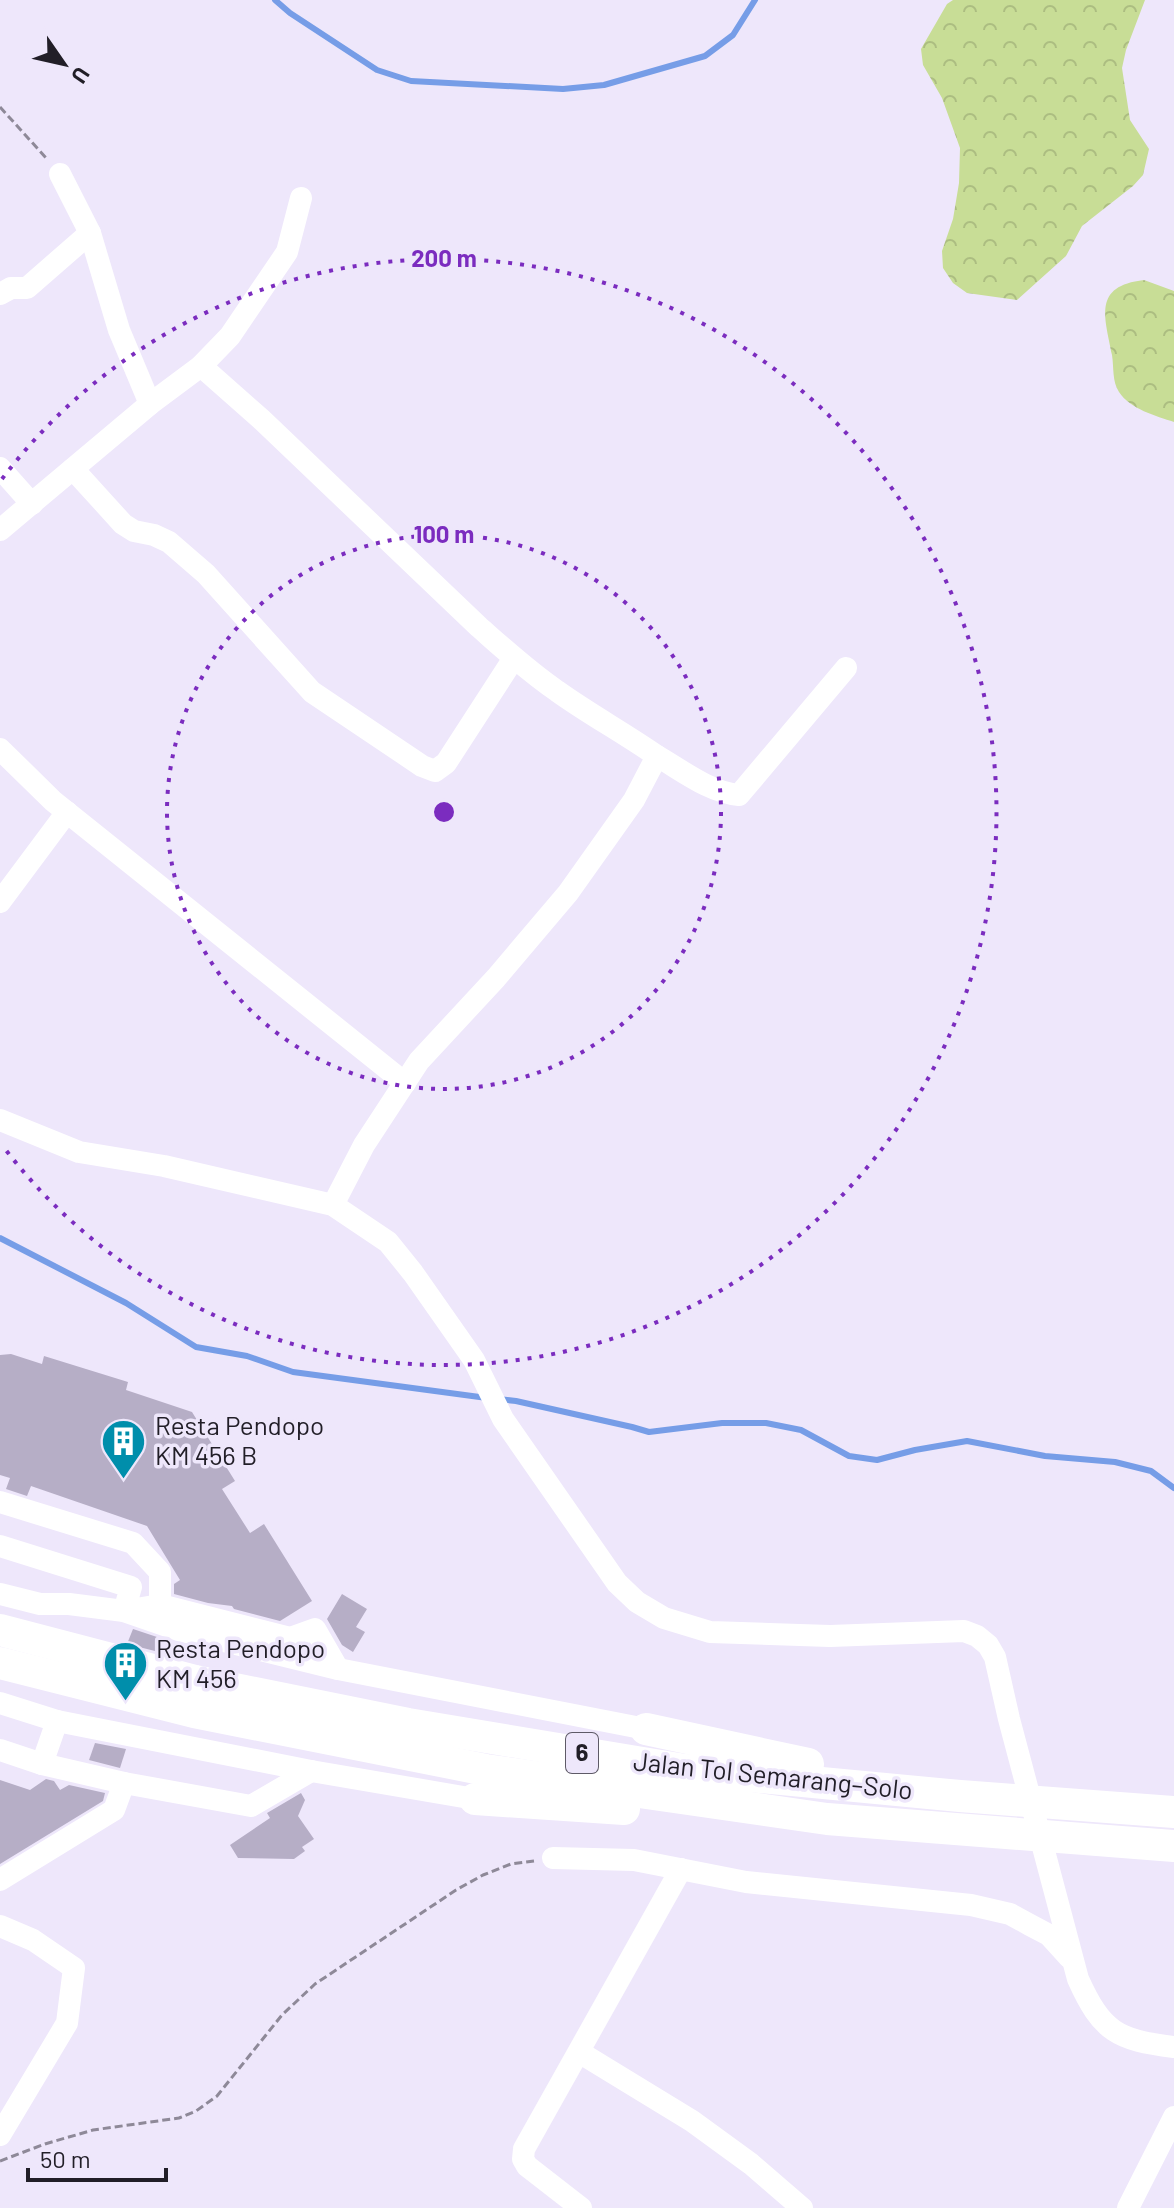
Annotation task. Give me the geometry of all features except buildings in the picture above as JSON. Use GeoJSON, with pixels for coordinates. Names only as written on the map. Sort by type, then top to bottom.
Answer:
{"type":"FeatureCollection","features":[{"type":"Feature","properties":{"kind":"highway","name":"Jalan Tol Semarang–Solo"},"geometry":{"type":"LineString","coordinates":[[0,1630],[195,1681],[408,1724],[685,1770],[1174,1812]]}},
{"type":"Feature","properties":{"kind":"highway","name":"Jalan Tol Semarang–Solo"},"geometry":{"type":"LineString","coordinates":[[0,1663],[194,1712],[486,1770],[827,1819],[1174,1846]]}},
{"type":"Feature","properties":{"kind":"highway"},"geometry":{"type":"LineString","coordinates":[[646,1729],[960,1796]]}},
{"type":"Feature","properties":{"kind":"highway"},"geometry":{"type":"LineString","coordinates":[[475,1799],[827,1819]]}},
{"type":"Feature","properties":{"kind":"street"},"geometry":{"type":"LineString","coordinates":[[60,174],[90,233],[119,330],[150,404]]}},
{"type":"Feature","properties":{"kind":"street"},"geometry":{"type":"LineString","coordinates":[[0,530],[150,404],[201,366],[230,336],[287,252],[301,198]]}},
{"type":"Feature","properties":{"kind":"street"},"geometry":{"type":"LineString","coordinates":[[0,294],[11,288],[27,288],[90,233]]}},
{"type":"Feature","properties":{"kind":"street"},"geometry":{"type":"LineString","coordinates":[[201,366],[514,658],[555,690],[712,789],[739,795],[846,668]]}},
{"type":"Feature","properties":{"kind":"street"},"geometry":{"type":"LineString","coordinates":[[0,468],[32,504]]}},
{"type":"Feature","properties":{"kind":"street"},"geometry":{"type":"LineString","coordinates":[[73,469],[123,524],[134,531],[169,542],[206,574],[312,692],[422,766],[435,771],[446,763],[514,658]]}},
{"type":"Feature","properties":{"kind":"street"},"geometry":{"type":"LineString","coordinates":[[0,749],[53,801],[405,1083]]}},
{"type":"Feature","properties":{"kind":"street"},"geometry":{"type":"LineString","coordinates":[[333,1205],[364,1145],[419,1061],[496,978],[568,893],[620,820],[657,756]]}},
{"type":"Feature","properties":{"kind":"street"},"geometry":{"type":"LineString","coordinates":[[0,902],[67,812]]}},
{"type":"Feature","properties":{"kind":"street"},"geometry":{"type":"LineString","coordinates":[[0,1120],[79,1152],[164,1166],[333,1205],[388,1242],[474,1360],[503,1419],[617,1583],[637,1602],[664,1618],[710,1632],[830,1636],[964,1631],[977,1636],[988,1645],[995,1657],[1066,1938],[1084,1993],[1107,2027],[1133,2040],[1174,2047]]}},
{"type":"Feature","properties":{"kind":"street"},"geometry":{"type":"LineString","coordinates":[[0,1502],[133,1543],[160,1572],[160,1605]]}},
{"type":"Feature","properties":{"kind":"street"},"geometry":{"type":"LineString","coordinates":[[0,1546],[131,1587],[124,1611]]}},
{"type":"Feature","properties":{"kind":"street"},"geometry":{"type":"LineString","coordinates":[[0,1594],[40,1604],[69,1604],[124,1611],[179,1630],[338,1669],[646,1729]]}},
{"type":"Feature","properties":{"kind":"street"},"geometry":{"type":"LineString","coordinates":[[124,1611],[160,1605],[290,1638],[315,1629],[338,1669]]}},
{"type":"Feature","properties":{"kind":"street"},"geometry":{"type":"LineString","coordinates":[[0,1703],[57,1721],[311,1771],[475,1799]]}},
{"type":"Feature","properties":{"kind":"street"},"geometry":{"type":"LineString","coordinates":[[42,1764],[57,1721]]}},
{"type":"Feature","properties":{"kind":"street"},"geometry":{"type":"LineString","coordinates":[[0,1750],[42,1764],[124,1783],[251,1806],[311,1771]]}},
{"type":"Feature","properties":{"kind":"street"},"geometry":{"type":"LineString","coordinates":[[0,1880],[114,1810],[124,1783]]}},
{"type":"Feature","properties":{"kind":"street"},"geometry":{"type":"LineString","coordinates":[[553,1858],[634,1860],[746,1882],[971,1905],[1010,1914],[1049,1935],[1074,1964]]}},
{"type":"Feature","properties":{"kind":"street"},"geometry":{"type":"LineString","coordinates":[[581,2208],[527,2166],[523,2159],[524,2149],[681,1869]]}},
{"type":"Feature","properties":{"kind":"street"},"geometry":{"type":"LineString","coordinates":[[0,1926],[33,1940],[74,1968],[67,2023],[0,2135]]}},
{"type":"Feature","properties":{"kind":"street"},"geometry":{"type":"LineString","coordinates":[[579,2052],[692,2121],[751,2164],[802,2208]]}},
{"type":"Feature","properties":{"kind":"street"},"geometry":{"type":"LineString","coordinates":[[1128,2208],[1174,2117]]}},
{"type":"Feature","properties":{"kind":"path"},"geometry":{"type":"LineString","coordinates":[[0,107],[60,174]]}},
{"type":"Feature","properties":{"kind":"path"},"geometry":{"type":"LineString","coordinates":[[0,2161],[93,2130],[179,2118],[196,2111],[217,2096],[282,2015],[315,1984],[483,1875],[511,1864],[553,1858]]}},
{"type":"Feature","properties":{"kind":"green space"},"geometry":{"type":"Polygon","coordinates":[[[953,0],[1145,0],[1122,68],[1130,120],[1149,149],[1143,175],[1082,226],[1066,256],[1017,300],[967,293],[953,283],[943,268],[942,251],[953,219],[959,183],[960,148],[942,98],[923,65],[921,49],[947,4],[953,0]]]}},
{"type":"Feature","properties":{"kind":"green space"},"geometry":{"type":"Polygon","coordinates":[[[1144,280],[1174,291],[1174,422],[1130,403],[1119,392],[1114,379],[1105,316],[1109,296],[1127,283],[1144,280]]]}},
{"type":"Feature","properties":{"kind":"waterway"},"geometry":{"type":"LineString","coordinates":[[275,0],[377,70],[411,81],[563,89],[604,85],[705,56],[733,35],[755,0]]}},
{"type":"Feature","properties":{"kind":"waterway"},"geometry":{"type":"LineString","coordinates":[[0,1238],[126,1303],[196,1347],[247,1356],[293,1372],[487,1398]]}},
{"type":"Feature","properties":{"kind":"waterway"},"geometry":{"type":"LineString","coordinates":[[498,1399],[649,1432],[722,1423],[766,1423],[801,1430],[849,1456],[877,1460],[967,1441],[1045,1456],[1115,1462],[1151,1471],[1174,1488]]}},
{"type":"Feature","properties":{"kind":"place","name":"Resta Pendopo KM 456 B"},"geometry":{"type":"Point","coordinates":[124,1480]}},
{"type":"Feature","properties":{"kind":"place","name":"Resta Pendopo KM 456"},"geometry":{"type":"Point","coordinates":[125,1703]}}]}
